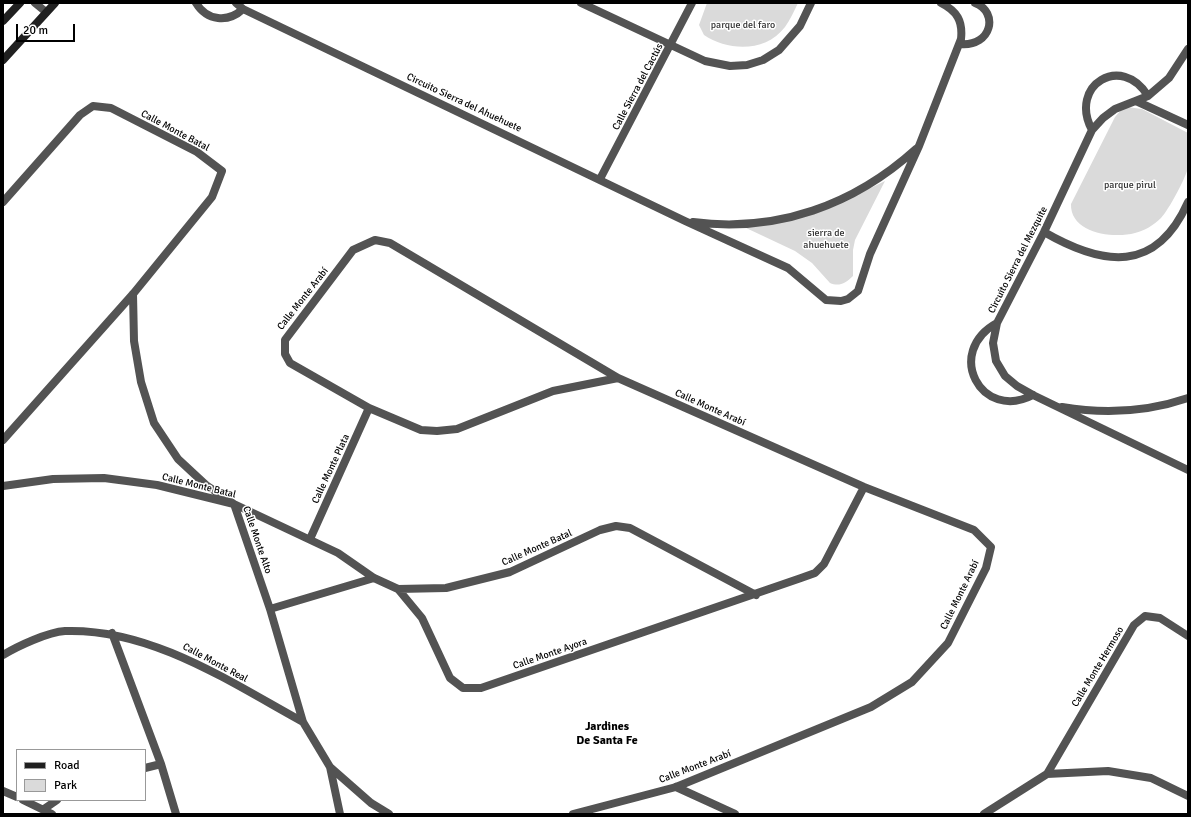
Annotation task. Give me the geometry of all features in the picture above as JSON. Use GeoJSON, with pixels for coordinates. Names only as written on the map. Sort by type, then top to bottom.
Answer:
{"type":"FeatureCollection","features":[{"type":"Feature","properties":{"kind":"street"},"geometry":{"type":"LineString","coordinates":[[3,21],[20,3]]}},
{"type":"Feature","properties":{"kind":"street"},"geometry":{"type":"LineString","coordinates":[[36,3],[46,12]]}},
{"type":"Feature","properties":{"kind":"street"},"geometry":{"type":"LineString","coordinates":[[3,60],[55,3]]}},
{"type":"Feature","properties":{"kind":"street"},"geometry":{"type":"LineString","coordinates":[[196,3],[205,14],[221,19],[237,15],[243,9]]}},
{"type":"Feature","properties":{"kind":"street","name":"Circuito Sierra del Ahuehuete"},"geometry":{"type":"LineString","coordinates":[[236,3],[243,9],[685,221],[788,268],[802,278],[817,294],[826,300],[835,302],[848,299],[858,291],[861,286],[870,254],[919,146],[960,44],[962,29],[961,21],[951,8]]}},
{"type":"Feature","properties":{"kind":"street"},"geometry":{"type":"LineString","coordinates":[[581,3],[671,44],[705,62],[730,66],[748,65],[763,60],[779,50],[800,26],[811,3]]}},
{"type":"Feature","properties":{"kind":"street","name":"Calle Sierra del Cactús"},"geometry":{"type":"LineString","coordinates":[[600,179],[692,3]]}},
{"type":"Feature","properties":{"kind":"street"},"geometry":{"type":"LineString","coordinates":[[941,3],[951,8],[958,3]]}},
{"type":"Feature","properties":{"kind":"street"},"geometry":{"type":"LineString","coordinates":[[960,44],[970,45],[978,42],[985,36],[989,27],[988,18],[984,10],[975,3]]}},
{"type":"Feature","properties":{"kind":"street","name":"Circuito Sierra del Mezquite"},"geometry":{"type":"LineString","coordinates":[[1188,49],[1174,74],[1148,96],[1115,109],[1103,118],[1092,130],[1044,232],[997,323],[993,343],[996,361],[1005,376],[1017,386],[1052,405],[1188,470]]}},
{"type":"Feature","properties":{"kind":"street"},"geometry":{"type":"LineString","coordinates":[[1092,130],[1087,120],[1085,102],[1094,86],[1101,80],[1109,76],[1128,77],[1136,81],[1148,96]]}},
{"type":"Feature","properties":{"kind":"street"},"geometry":{"type":"LineString","coordinates":[[1136,101],[1188,123]]}},
{"type":"Feature","properties":{"kind":"street","name":"Calle Monte Batal"},"geometry":{"type":"LineString","coordinates":[[3,202],[80,115],[93,106],[111,108],[197,152],[222,171],[212,197],[133,294],[3,440]]}},
{"type":"Feature","properties":{"kind":"street","name":"Circuito Sierra del Ahuehuete"},"geometry":{"type":"LineString","coordinates":[[685,221],[710,224],[761,223],[811,212],[835,203],[863,189],[900,163],[919,146]]}},
{"type":"Feature","properties":{"kind":"street"},"geometry":{"type":"LineString","coordinates":[[1044,232],[1084,252],[1103,257],[1130,256],[1148,250],[1168,236],[1178,223],[1188,202]]}},
{"type":"Feature","properties":{"kind":"street","name":"Calle Monte Arabí"},"geometry":{"type":"LineString","coordinates":[[572,814],[676,787],[871,707],[912,682],[948,643],[986,568],[991,547],[974,530],[864,487],[618,378],[390,243],[374,240],[353,250],[285,340],[285,354],[290,363],[369,408],[421,430],[437,431],[457,429],[553,391],[618,378]]}},
{"type":"Feature","properties":{"kind":"street","name":"Calle Monte Alto"},"geometry":{"type":"LineString","coordinates":[[133,294],[134,342],[141,382],[154,423],[178,459],[206,485],[234,504],[270,609],[304,722],[330,767],[340,814]]}},
{"type":"Feature","properties":{"kind":"street"},"geometry":{"type":"LineString","coordinates":[[997,323],[987,328],[974,345],[971,356],[971,367],[974,377],[986,393],[1004,401],[1024,400],[1033,395]]}},
{"type":"Feature","properties":{"kind":"street"},"geometry":{"type":"LineString","coordinates":[[1052,405],[1082,410],[1114,411],[1145,409],[1188,398]]}},
{"type":"Feature","properties":{"kind":"street","name":"Calle Monte Plata"},"geometry":{"type":"LineString","coordinates":[[310,539],[369,408]]}},
{"type":"Feature","properties":{"kind":"street","name":"Calle Monte Batal"},"geometry":{"type":"LineString","coordinates":[[3,486],[53,479],[104,478],[157,485],[234,504],[338,553],[374,578],[398,589],[446,588],[510,572],[600,530],[616,526],[630,528],[756,595]]}},
{"type":"Feature","properties":{"kind":"street"},"geometry":{"type":"LineString","coordinates":[[756,595],[815,572],[824,564],[864,487]]}},
{"type":"Feature","properties":{"kind":"street"},"geometry":{"type":"LineString","coordinates":[[270,609],[374,578]]}},
{"type":"Feature","properties":{"kind":"street","name":"Calle Monte Ayora"},"geometry":{"type":"LineString","coordinates":[[398,589],[422,618],[450,678],[463,688],[481,688],[756,595]]}},
{"type":"Feature","properties":{"kind":"street","name":"Calle Monte Hermoso"},"geometry":{"type":"LineString","coordinates":[[984,814],[1047,774],[1134,625],[1145,616],[1160,618],[1188,636]]}},
{"type":"Feature","properties":{"kind":"street","name":"Calle Monte Real"},"geometry":{"type":"LineString","coordinates":[[3,655],[19,645],[63,631],[112,633],[174,652],[304,722]]}},
{"type":"Feature","properties":{"kind":"street"},"geometry":{"type":"LineString","coordinates":[[112,633],[160,764],[176,814]]}},
{"type":"Feature","properties":{"kind":"street"},"geometry":{"type":"LineString","coordinates":[[146,768],[160,764]]}},
{"type":"Feature","properties":{"kind":"street"},"geometry":{"type":"LineString","coordinates":[[330,767],[371,803],[388,814]]}},
{"type":"Feature","properties":{"kind":"street","name":"Calle Monte Hermoso"},"geometry":{"type":"LineString","coordinates":[[1047,774],[1108,771],[1151,778],[1188,796]]}},
{"type":"Feature","properties":{"kind":"street"},"geometry":{"type":"LineString","coordinates":[[676,787],[735,814]]}},
{"type":"Feature","properties":{"kind":"street"},"geometry":{"type":"LineString","coordinates":[[3,791],[16,797]]}},
{"type":"Feature","properties":{"kind":"street"},"geometry":{"type":"LineString","coordinates":[[25,801],[52,814]]}},
{"type":"Feature","properties":{"kind":"street"},"geometry":{"type":"LineString","coordinates":[[44,809],[56,801]]}},
{"type":"Feature","properties":{"kind":"green space","name":"parque del faro"},"geometry":{"type":"Polygon","coordinates":[[[707,3],[798,3],[787,24],[777,35],[757,45],[746,47],[724,44],[704,35],[699,25],[707,3]]]}},
{"type":"Feature","properties":{"kind":"green space","name":"parque pirul"},"geometry":{"type":"Polygon","coordinates":[[[1127,107],[1142,109],[1188,133],[1187,171],[1181,185],[1164,214],[1155,223],[1145,229],[1126,235],[1094,232],[1077,222],[1073,214],[1071,204],[1115,117],[1121,110],[1127,107]]]}},
{"type":"Feature","properties":{"kind":"green space","name":"sierra de ahuehuete"},"geometry":{"type":"Polygon","coordinates":[[[885,181],[855,240],[853,250],[853,276],[842,284],[836,285],[830,283],[812,263],[795,251],[744,227],[832,207],[885,181]]]}},
{"type":"Feature","properties":{"kind":"district","name":"Jardines De Santa Fe"},"geometry":{"type":"Point","coordinates":[607,734]}}]}
